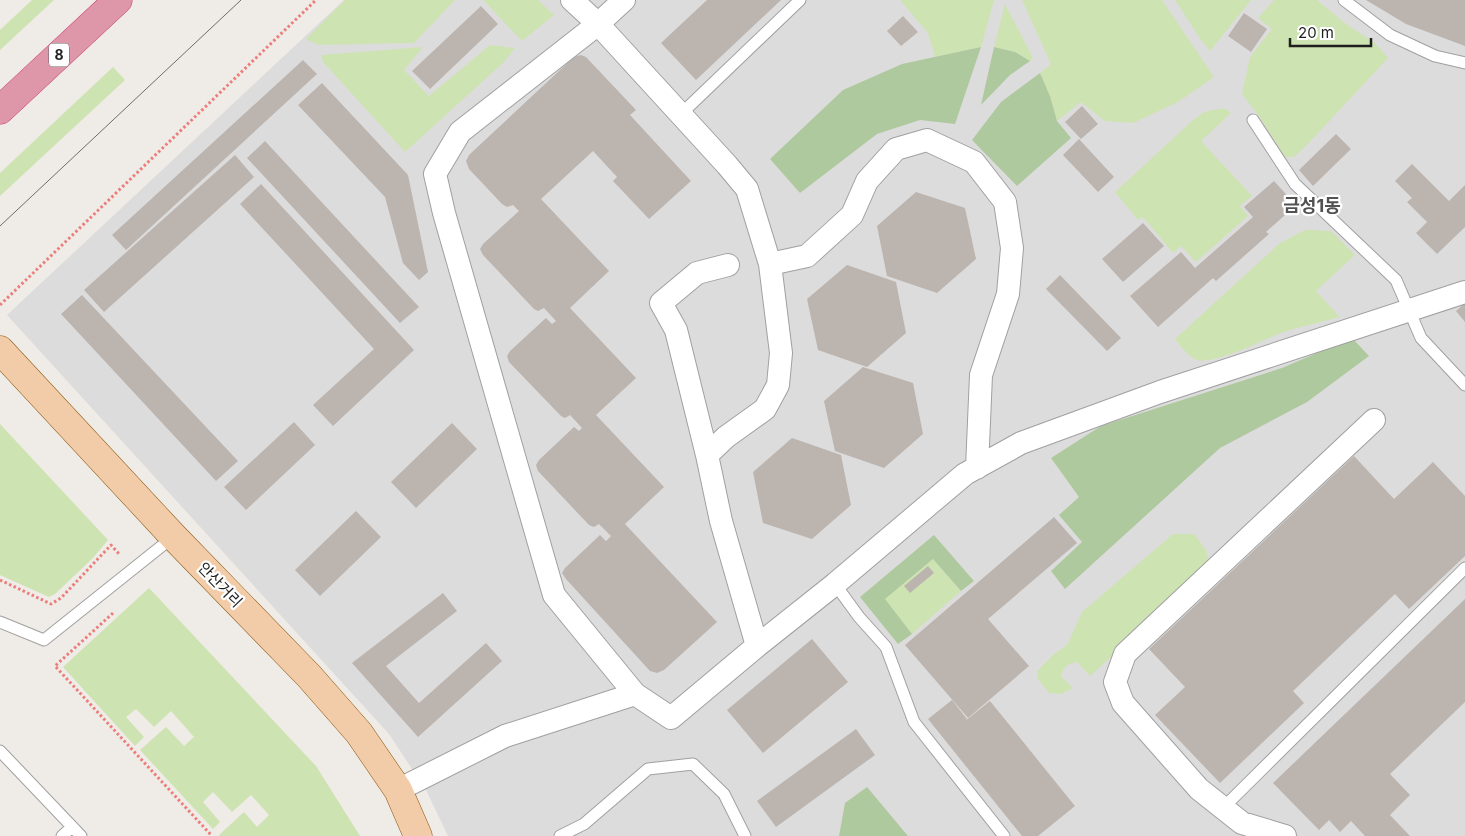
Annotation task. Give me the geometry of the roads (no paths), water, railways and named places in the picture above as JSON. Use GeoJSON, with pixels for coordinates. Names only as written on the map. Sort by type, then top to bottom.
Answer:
{"type":"FeatureCollection","features":[{"type":"Feature","properties":{"kind":"highway","name":"8"},"geometry":{"type":"LineString","coordinates":[[0,110],[118,0]]}},
{"type":"Feature","properties":{"kind":"main road","name":"안산거리"},"geometry":{"type":"LineString","coordinates":[[0,350],[173,536],[309,676],[359,733],[398,790],[418,836]]}},
{"type":"Feature","properties":{"kind":"street"},"geometry":{"type":"LineString","coordinates":[[572,0],[598,24],[748,189],[770,264],[781,353],[778,384],[765,409],[726,437],[707,455]]}},
{"type":"Feature","properties":{"kind":"street"},"geometry":{"type":"LineString","coordinates":[[624,0],[598,24],[460,132],[435,174],[444,213],[554,595],[635,694],[671,718],[835,584],[965,474],[1021,443],[1160,392],[1465,292]]}},
{"type":"Feature","properties":{"kind":"street"},"geometry":{"type":"LineString","coordinates":[[770,264],[806,256],[852,215],[867,181],[896,149],[927,140],[974,162],[1005,202],[1012,248],[1008,294],[981,375],[977,468]]}},
{"type":"Feature","properties":{"kind":"street"},"geometry":{"type":"LineString","coordinates":[[728,265],[697,273],[661,304],[676,330],[707,455],[721,521],[757,646]]}},
{"type":"Feature","properties":{"kind":"street"},"geometry":{"type":"LineString","coordinates":[[1285,836],[1242,823],[1199,789],[1123,703],[1115,682],[1125,654],[1374,420]]}},
{"type":"Feature","properties":{"kind":"street"},"geometry":{"type":"LineString","coordinates":[[398,790],[505,736],[635,694]]}},
{"type":"Feature","properties":{"kind":"lane"},"geometry":{"type":"LineString","coordinates":[[681,114],[800,0]]}},
{"type":"Feature","properties":{"kind":"lane"},"geometry":{"type":"LineString","coordinates":[[1344,0],[1390,34],[1435,56],[1465,63]]}},
{"type":"Feature","properties":{"kind":"lane"},"geometry":{"type":"LineString","coordinates":[[1254,120],[1295,184],[1396,280],[1420,338],[1465,385]]}},
{"type":"Feature","properties":{"kind":"lane"},"geometry":{"type":"LineString","coordinates":[[0,622],[44,640],[173,536]]}},
{"type":"Feature","properties":{"kind":"lane"},"geometry":{"type":"LineString","coordinates":[[1223,808],[1465,568]]}},
{"type":"Feature","properties":{"kind":"lane"},"geometry":{"type":"LineString","coordinates":[[835,584],[859,617],[886,647],[914,722],[1004,836]]}},
{"type":"Feature","properties":{"kind":"lane"},"geometry":{"type":"LineString","coordinates":[[0,751],[81,836]]}},
{"type":"Feature","properties":{"kind":"lane"},"geometry":{"type":"LineString","coordinates":[[560,836],[584,824],[648,769],[692,764],[724,794],[745,836]]}},
{"type":"Feature","properties":{"kind":"lane"},"geometry":{"type":"LineString","coordinates":[[62,836],[72,827]]}},
{"type":"Feature","properties":{"kind":"tram line"},"geometry":{"type":"LineString","coordinates":[[0,226],[241,0]]}},
{"type":"Feature","properties":{"kind":"district","name":"금성1동"},"geometry":{"type":"Point","coordinates":[1312,206]}}]}
